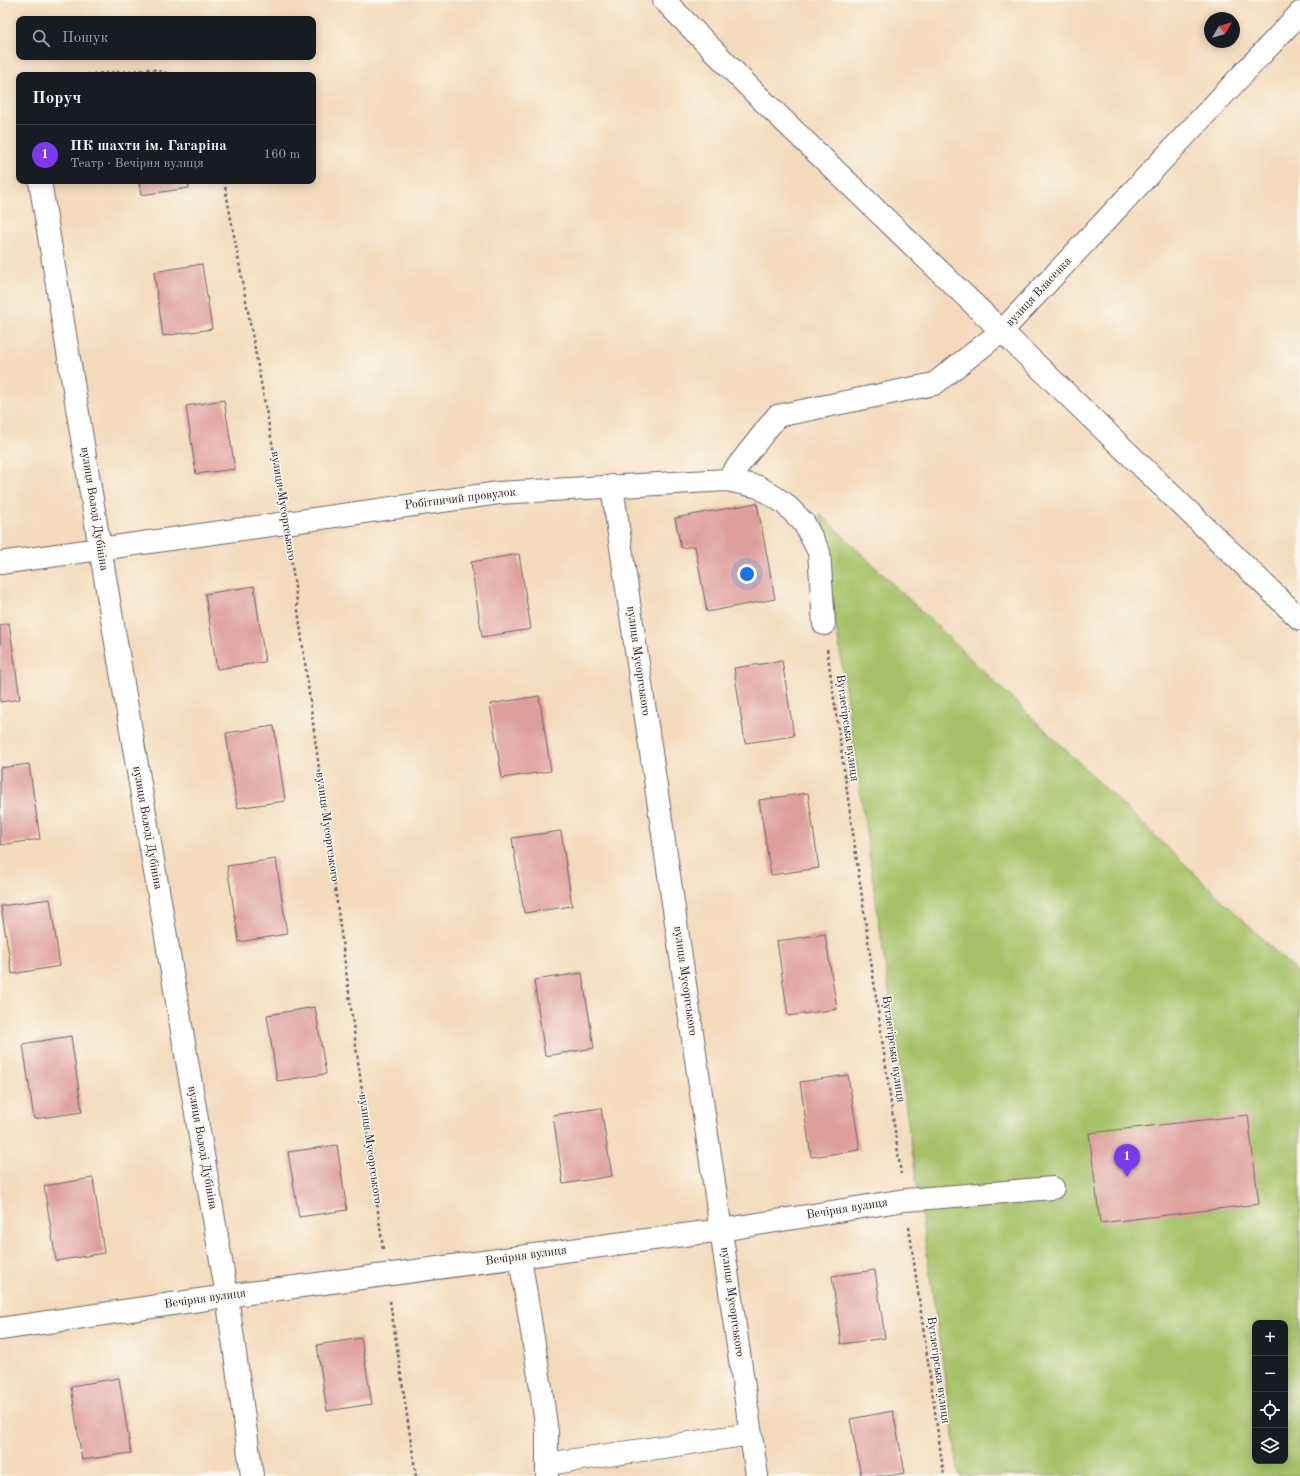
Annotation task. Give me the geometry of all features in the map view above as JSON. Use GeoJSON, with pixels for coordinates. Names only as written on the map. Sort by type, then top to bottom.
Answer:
{"type":"FeatureCollection","features":[{"type":"Feature","properties":{"kind":"street"},"geometry":{"type":"LineString","coordinates":[[664,0],[757,94],[1300,618]]}},
{"type":"Feature","properties":{"kind":"street","name":"вулиця Власенка"},"geometry":{"type":"LineString","coordinates":[[727,480],[778,416],[934,384],[1002,331],[1300,13]]}},
{"type":"Feature","properties":{"kind":"street","name":"вулиця Володі Дубініна"},"geometry":{"type":"LineString","coordinates":[[40,184],[100,548],[227,1296],[252,1476]]}},
{"type":"Feature","properties":{"kind":"street","name":"Робітничий провулок"},"geometry":{"type":"LineString","coordinates":[[0,563],[499,492],[727,480],[759,487],[784,503],[804,523],[819,552],[824,624]]}},
{"type":"Feature","properties":{"kind":"street","name":"вулиця Мусоргського"},"geometry":{"type":"LineString","coordinates":[[612,486],[757,1476]]}},
{"type":"Feature","properties":{"kind":"street","name":"Вечірня вулиця"},"geometry":{"type":"LineString","coordinates":[[0,1328],[721,1230],[905,1200],[1053,1188]]}},
{"type":"Feature","properties":{"kind":"street"},"geometry":{"type":"LineString","coordinates":[[520,1257],[547,1433],[547,1470],[751,1434]]}},
{"type":"Feature","properties":{"kind":"path"},"geometry":{"type":"LineString","coordinates":[[116,72],[151,69],[162,72]]}},
{"type":"Feature","properties":{"kind":"path","name":"вулиця Мусоргського"},"geometry":{"type":"LineString","coordinates":[[225,184],[286,522],[386,1275],[416,1476]]}},
{"type":"Feature","properties":{"kind":"path","name":"Вуглегірська вулиця"},"geometry":{"type":"LineString","coordinates":[[824,624],[944,1476]]}},
{"type":"Feature","properties":{"kind":"green space"},"geometry":{"type":"Polygon","coordinates":[[[820,514],[1300,975],[1300,1476],[959,1476],[820,514]]]}},
{"type":"Feature","properties":{"kind":"building"},"geometry":{"type":"Polygon","coordinates":[[[139,184],[188,184],[189,188],[141,195],[139,184]]]}},
{"type":"Feature","properties":{"kind":"building"},"geometry":{"type":"Polygon","coordinates":[[[202,264],[212,329],[163,336],[154,272],[202,264]]]}},
{"type":"Feature","properties":{"kind":"building"},"geometry":{"type":"Polygon","coordinates":[[[224,400],[235,469],[196,474],[186,406],[224,400]]]}},
{"type":"Feature","properties":{"kind":"building"},"geometry":{"type":"Polygon","coordinates":[[[757,503],[775,599],[707,612],[695,546],[681,548],[675,518],[757,503]]]}},
{"type":"Feature","properties":{"kind":"building"},"geometry":{"type":"Polygon","coordinates":[[[519,554],[531,629],[482,637],[471,562],[519,554]]]}},
{"type":"Feature","properties":{"kind":"building"},"geometry":{"type":"Polygon","coordinates":[[[254,586],[265,662],[217,669],[205,594],[254,586]]]}},
{"type":"Feature","properties":{"kind":"building"},"geometry":{"type":"Polygon","coordinates":[[[9,623],[20,699],[0,702],[0,625],[9,623]]]}},
{"type":"Feature","properties":{"kind":"building"},"geometry":{"type":"Polygon","coordinates":[[[782,661],[794,736],[745,743],[734,668],[782,661]]]}},
{"type":"Feature","properties":{"kind":"building"},"geometry":{"type":"Polygon","coordinates":[[[539,696],[551,771],[502,778],[490,704],[539,696]]]}},
{"type":"Feature","properties":{"kind":"building"},"geometry":{"type":"Polygon","coordinates":[[[274,726],[285,801],[237,808],[226,733],[274,726]]]}},
{"type":"Feature","properties":{"kind":"building"},"geometry":{"type":"Polygon","coordinates":[[[29,764],[40,839],[0,845],[0,768],[29,764]]]}},
{"type":"Feature","properties":{"kind":"building"},"geometry":{"type":"Polygon","coordinates":[[[808,793],[819,868],[771,875],[759,800],[808,793]]]}},
{"type":"Feature","properties":{"kind":"building"},"geometry":{"type":"Polygon","coordinates":[[[561,831],[572,906],[524,913],[512,838],[561,831]]]}},
{"type":"Feature","properties":{"kind":"building"},"geometry":{"type":"Polygon","coordinates":[[[276,859],[287,934],[239,942],[227,866],[276,859]]]}},
{"type":"Feature","properties":{"kind":"building"},"geometry":{"type":"Polygon","coordinates":[[[50,899],[60,966],[12,974],[1,906],[50,899]]]}},
{"type":"Feature","properties":{"kind":"building"},"geometry":{"type":"Polygon","coordinates":[[[825,934],[837,1009],[788,1016],[777,941],[825,934]]]}},
{"type":"Feature","properties":{"kind":"building"},"geometry":{"type":"Polygon","coordinates":[[[582,973],[594,1048],[545,1056],[534,980],[582,973]]]}},
{"type":"Feature","properties":{"kind":"building"},"geometry":{"type":"Polygon","coordinates":[[[315,1007],[326,1074],[277,1081],[267,1015],[315,1007]]]}},
{"type":"Feature","properties":{"kind":"building"},"geometry":{"type":"Polygon","coordinates":[[[71,1036],[82,1112],[34,1119],[23,1044],[71,1036]]]}},
{"type":"Feature","properties":{"kind":"building"},"geometry":{"type":"Polygon","coordinates":[[[848,1075],[860,1150],[811,1157],[800,1082],[848,1075]]]}},
{"type":"Feature","properties":{"kind":"building"},"geometry":{"type":"Polygon","coordinates":[[[601,1108],[612,1176],[563,1184],[553,1115],[601,1108]]]}},
{"type":"Feature","properties":{"kind":"building"},"geometry":{"type":"Polygon","coordinates":[[[1248,1115],[1259,1204],[1100,1223],[1089,1133],[1248,1115]]]}},
{"type":"Feature","properties":{"kind":"building"},"geometry":{"type":"Polygon","coordinates":[[[337,1145],[347,1210],[299,1217],[288,1152],[337,1145]]]}},
{"type":"Feature","properties":{"kind":"building"},"geometry":{"type":"Polygon","coordinates":[[[93,1178],[104,1253],[56,1261],[44,1186],[93,1178]]]}},
{"type":"Feature","properties":{"kind":"building"},"geometry":{"type":"Polygon","coordinates":[[[875,1270],[885,1338],[841,1344],[832,1276],[875,1270]]]}},
{"type":"Feature","properties":{"kind":"building"},"geometry":{"type":"Polygon","coordinates":[[[361,1338],[372,1404],[327,1411],[317,1345],[361,1338]]]}},
{"type":"Feature","properties":{"kind":"building"},"geometry":{"type":"Polygon","coordinates":[[[119,1378],[131,1453],[82,1460],[71,1386],[119,1378]]]}},
{"type":"Feature","properties":{"kind":"building"},"geometry":{"type":"Polygon","coordinates":[[[893,1411],[905,1473],[887,1476],[861,1476],[850,1419],[893,1411]]]}},
{"type":"Feature","properties":{"kind":"place","name":"ПК шахти ім. Гагаріна"},"geometry":{"type":"Point","coordinates":[1127,1177]}}]}
